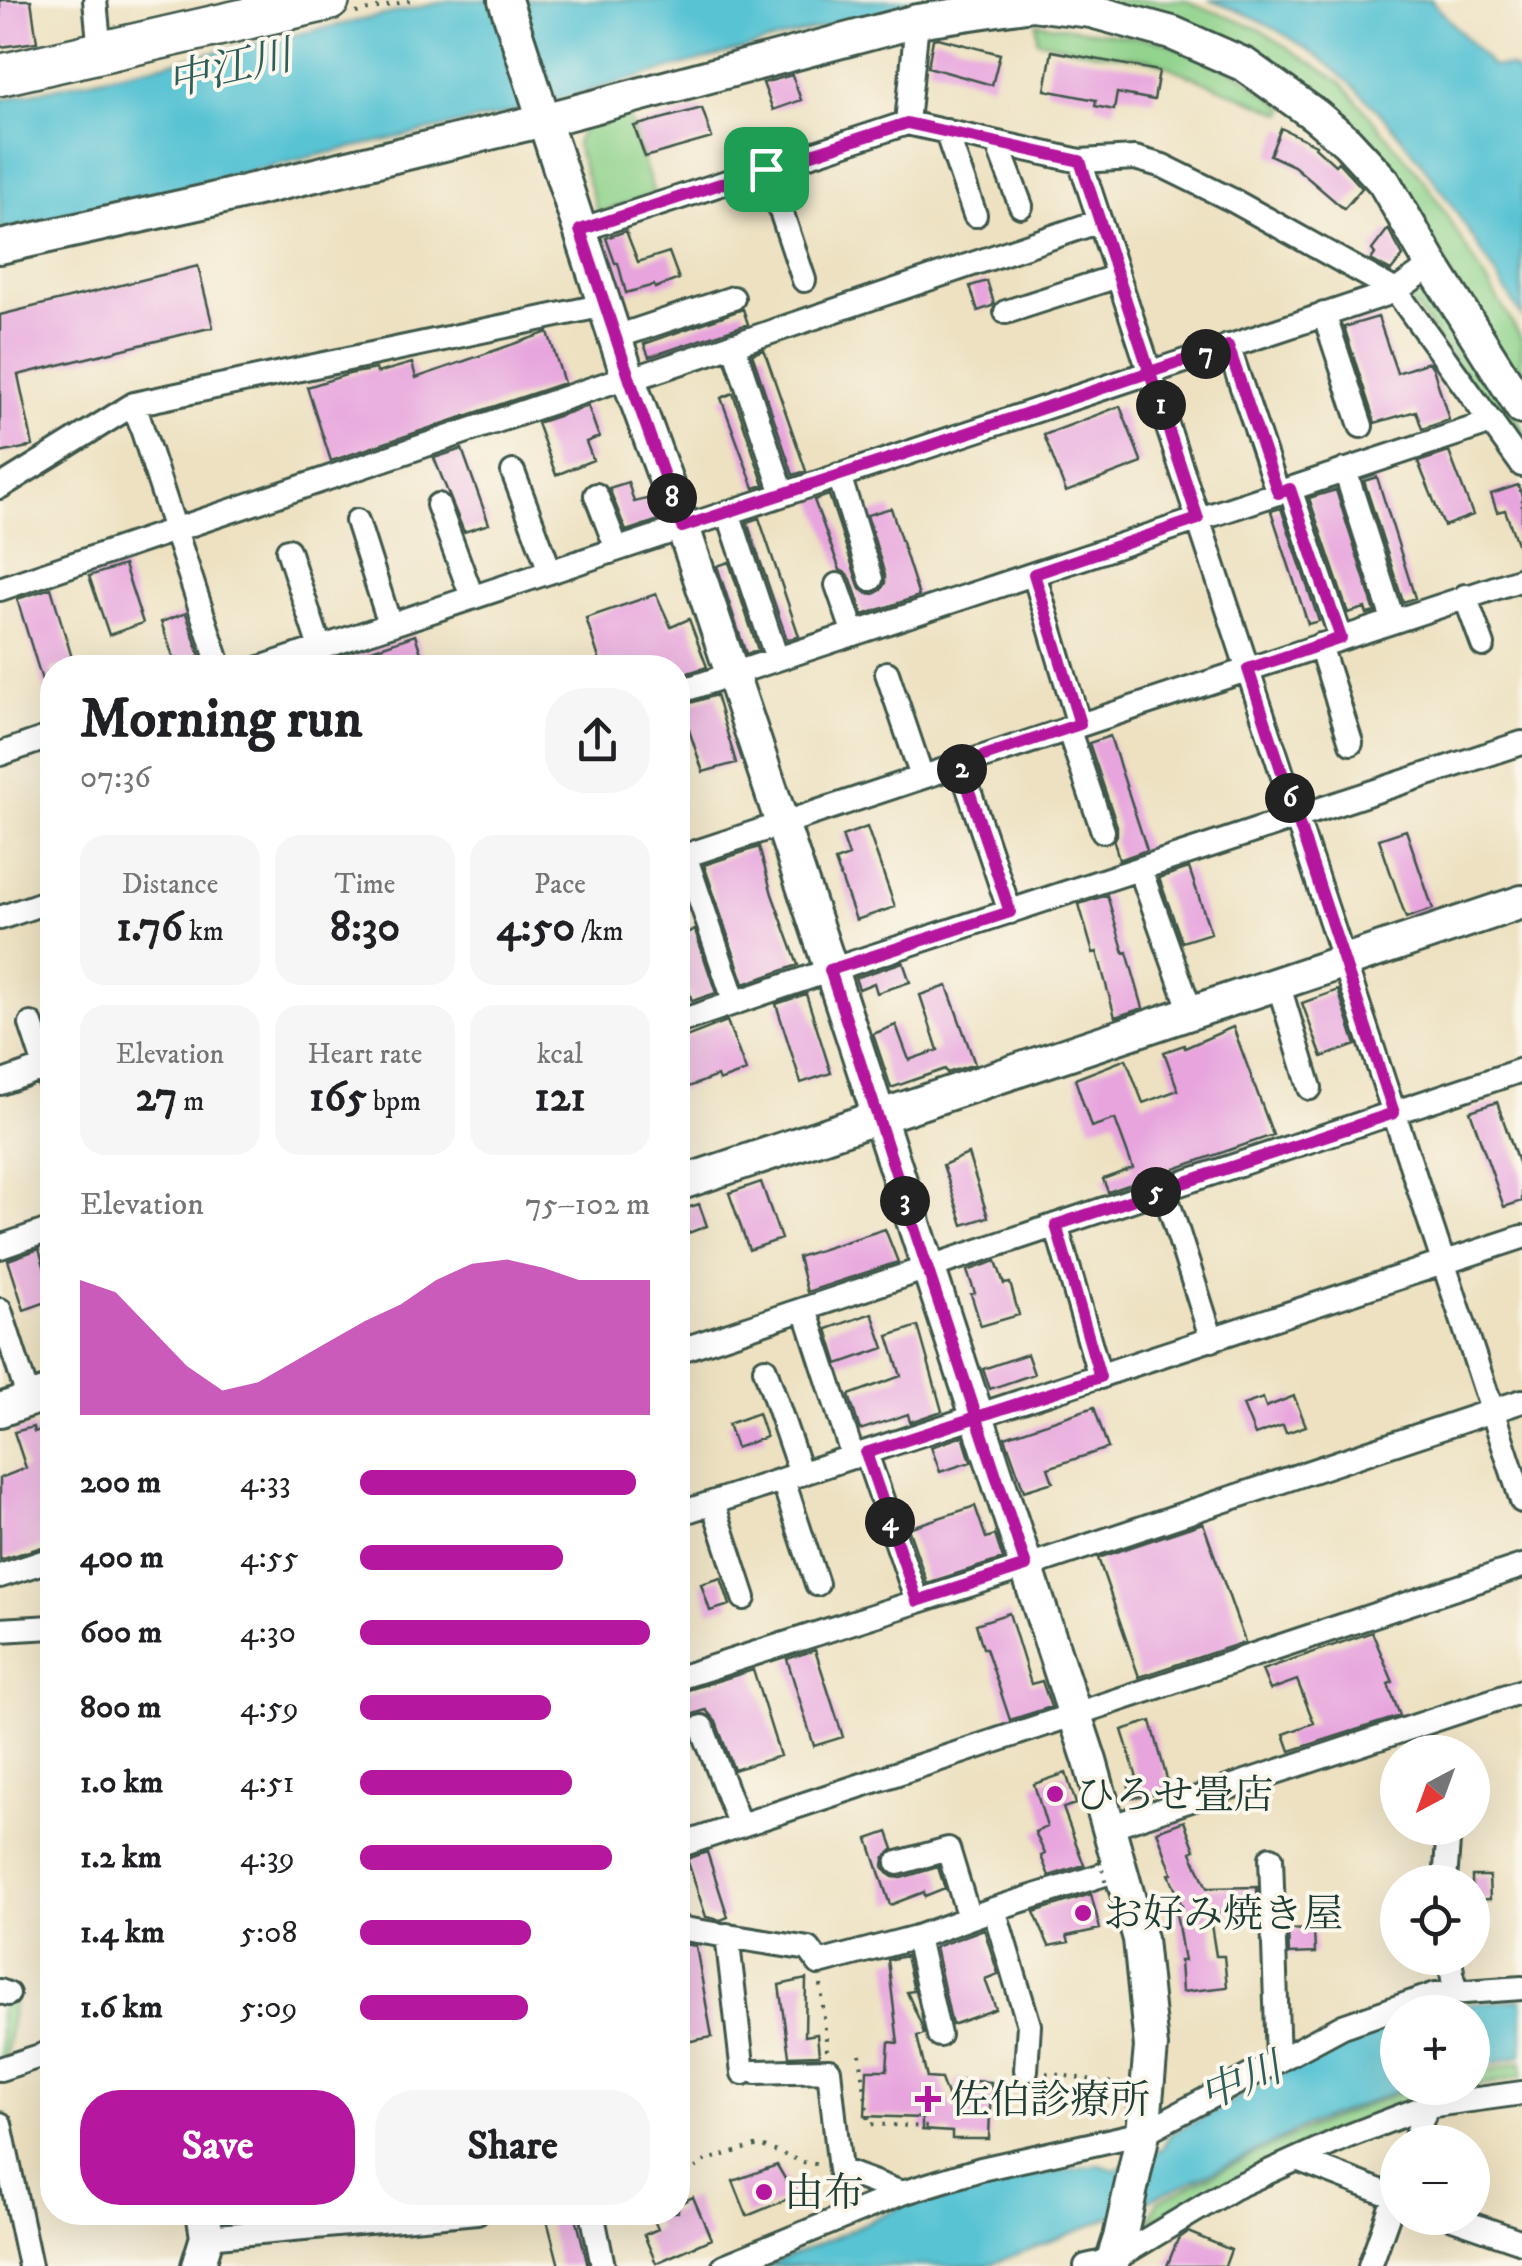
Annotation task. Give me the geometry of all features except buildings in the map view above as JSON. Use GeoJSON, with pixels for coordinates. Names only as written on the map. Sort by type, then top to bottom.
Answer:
{"type":"FeatureCollection","features":[{"type":"Feature","properties":{"kind":"highway"},"geometry":{"type":"LineString","coordinates":[[0,74],[329,0]]}},
{"type":"Feature","properties":{"kind":"street"},"geometry":{"type":"LineString","coordinates":[[95,0],[100,52]]}},
{"type":"Feature","properties":{"kind":"street"},"geometry":{"type":"LineString","coordinates":[[505,0],[1075,1714],[1109,1861],[1140,1939],[1151,2046],[1147,2088],[1141,2140],[1108,2257]]}},
{"type":"Feature","properties":{"kind":"street"},"geometry":{"type":"LineString","coordinates":[[0,246],[208,200],[916,21],[1032,4],[1091,11],[1172,33],[1245,65],[1315,115],[1372,169],[1384,182],[1432,265],[1507,415],[1522,465]]}},
{"type":"Feature","properties":{"kind":"street"},"geometry":{"type":"LineString","coordinates":[[907,123],[916,21]]}},
{"type":"Feature","properties":{"kind":"street"},"geometry":{"type":"LineString","coordinates":[[580,230],[907,123],[1080,161],[1135,158],[1164,166],[1234,201],[1396,290],[1507,415]]}},
{"type":"Feature","properties":{"kind":"street"},"geometry":{"type":"LineString","coordinates":[[946,131],[975,214]]}},
{"type":"Feature","properties":{"kind":"street"},"geometry":{"type":"LineString","coordinates":[[998,143],[1021,206]]}},
{"type":"Feature","properties":{"kind":"street"},"geometry":{"type":"LineString","coordinates":[[1080,161],[1522,1501]]}},
{"type":"Feature","properties":{"kind":"street"},"geometry":{"type":"LineString","coordinates":[[766,169],[804,280]]}},
{"type":"Feature","properties":{"kind":"street"},"geometry":{"type":"LineString","coordinates":[[0,588],[1100,221]]}},
{"type":"Feature","properties":{"kind":"street"},"geometry":{"type":"LineString","coordinates":[[299,655],[1396,290],[1432,265]]}},
{"type":"Feature","properties":{"kind":"street"},"geometry":{"type":"LineString","coordinates":[[1006,312],[1118,276]]}},
{"type":"Feature","properties":{"kind":"street"},"geometry":{"type":"LineString","coordinates":[[616,337],[733,298]]}},
{"type":"Feature","properties":{"kind":"street"},"geometry":{"type":"LineString","coordinates":[[0,487],[134,404],[605,305]]}},
{"type":"Feature","properties":{"kind":"street"},"geometry":{"type":"LineString","coordinates":[[1324,314],[1361,426]]}},
{"type":"Feature","properties":{"kind":"street"},"geometry":{"type":"LineString","coordinates":[[733,344],[782,494]]}},
{"type":"Feature","properties":{"kind":"street"},"geometry":{"type":"LineString","coordinates":[[1228,346],[1284,491],[1330,641],[1351,744]]}},
{"type":"Feature","properties":{"kind":"street"},"geometry":{"type":"LineString","coordinates":[[134,404],[216,655]]}},
{"type":"Feature","properties":{"kind":"street"},"geometry":{"type":"LineString","coordinates":[[690,688],[1507,415]]}},
{"type":"Feature","properties":{"kind":"street"},"geometry":{"type":"LineString","coordinates":[[1345,470],[1393,620]]}},
{"type":"Feature","properties":{"kind":"street"},"geometry":{"type":"LineString","coordinates":[[513,472],[550,571]]}},
{"type":"Feature","properties":{"kind":"street"},"geometry":{"type":"LineString","coordinates":[[839,476],[871,579]]}},
{"type":"Feature","properties":{"kind":"street"},"geometry":{"type":"LineString","coordinates":[[596,494],[617,549]]}},
{"type":"Feature","properties":{"kind":"street"},"geometry":{"type":"LineString","coordinates":[[438,506],[472,597]]}},
{"type":"Feature","properties":{"kind":"street"},"geometry":{"type":"LineString","coordinates":[[728,512],[773,647]]}},
{"type":"Feature","properties":{"kind":"street"},"geometry":{"type":"LineString","coordinates":[[356,521],[390,624]]}},
{"type":"Feature","properties":{"kind":"street"},"geometry":{"type":"LineString","coordinates":[[288,550],[320,648]]}},
{"type":"Feature","properties":{"kind":"street"},"geometry":{"type":"LineString","coordinates":[[1034,574],[1103,832]]}},
{"type":"Feature","properties":{"kind":"street"},"geometry":{"type":"LineString","coordinates":[[690,854],[1522,579]]}},
{"type":"Feature","properties":{"kind":"street"},"geometry":{"type":"LineString","coordinates":[[837,585],[854,634]]}},
{"type":"Feature","properties":{"kind":"street"},"geometry":{"type":"LineString","coordinates":[[1465,596],[1483,645]]}},
{"type":"Feature","properties":{"kind":"street"},"geometry":{"type":"LineString","coordinates":[[887,674],[922,777]]}},
{"type":"Feature","properties":{"kind":"street"},"geometry":{"type":"LineString","coordinates":[[0,754],[40,740]]}},
{"type":"Feature","properties":{"kind":"street"},"geometry":{"type":"LineString","coordinates":[[690,1018],[1522,743]]}},
{"type":"Feature","properties":{"kind":"street"},"geometry":{"type":"LineString","coordinates":[[960,764],[1010,912]]}},
{"type":"Feature","properties":{"kind":"street"},"geometry":{"type":"LineString","coordinates":[[1140,869],[1190,1012]]}},
{"type":"Feature","properties":{"kind":"street"},"geometry":{"type":"LineString","coordinates":[[690,881],[735,1003]]}},
{"type":"Feature","properties":{"kind":"street"},"geometry":{"type":"LineString","coordinates":[[690,1180],[1522,902]]}},
{"type":"Feature","properties":{"kind":"street"},"geometry":{"type":"LineString","coordinates":[[0,918],[40,904]]}},
{"type":"Feature","properties":{"kind":"street"},"geometry":{"type":"LineString","coordinates":[[1278,983],[1310,1088]]}},
{"type":"Feature","properties":{"kind":"street"},"geometry":{"type":"LineString","coordinates":[[32,1024],[40,1046]]}},
{"type":"Feature","properties":{"kind":"street"},"geometry":{"type":"LineString","coordinates":[[690,1347],[1522,1070]]}},
{"type":"Feature","properties":{"kind":"street"},"geometry":{"type":"LineString","coordinates":[[0,1082],[40,1076]]}},
{"type":"Feature","properties":{"kind":"street"},"geometry":{"type":"LineString","coordinates":[[1164,1189],[1212,1340]]}},
{"type":"Feature","properties":{"kind":"street"},"geometry":{"type":"LineString","coordinates":[[1056,1225],[1100,1377]]}},
{"type":"Feature","properties":{"kind":"street"},"geometry":{"type":"LineString","coordinates":[[0,1247],[40,1234]]}},
{"type":"Feature","properties":{"kind":"street"},"geometry":{"type":"LineString","coordinates":[[690,1510],[1522,1237]]}},
{"type":"Feature","properties":{"kind":"street"},"geometry":{"type":"LineString","coordinates":[[805,1309],[917,1601]]}},
{"type":"Feature","properties":{"kind":"street"},"geometry":{"type":"LineString","coordinates":[[0,1310],[27,1401]]}},
{"type":"Feature","properties":{"kind":"street"},"geometry":{"type":"LineString","coordinates":[[764,1369],[817,1584]]}},
{"type":"Feature","properties":{"kind":"street"},"geometry":{"type":"LineString","coordinates":[[690,1674],[1522,1402]]}},
{"type":"Feature","properties":{"kind":"street"},"geometry":{"type":"LineString","coordinates":[[713,1503],[744,1598]]}},
{"type":"Feature","properties":{"kind":"street"},"geometry":{"type":"LineString","coordinates":[[0,1576],[40,1563]]}},
{"type":"Feature","properties":{"kind":"street"},"geometry":{"type":"LineString","coordinates":[[690,1842],[1522,1566]]}},
{"type":"Feature","properties":{"kind":"street"},"geometry":{"type":"LineString","coordinates":[[0,1630],[40,1628]]}},
{"type":"Feature","properties":{"kind":"street"},"geometry":{"type":"LineString","coordinates":[[690,1930],[809,1948],[819,1963],[916,1936],[994,1909],[1522,1692]]}},
{"type":"Feature","properties":{"kind":"street"},"geometry":{"type":"LineString","coordinates":[[702,1727],[740,1826]]}},
{"type":"Feature","properties":{"kind":"street"},"geometry":{"type":"LineString","coordinates":[[898,1864],[948,1849],[969,1918]]}},
{"type":"Feature","properties":{"kind":"street"},"geometry":{"type":"LineString","coordinates":[[1271,1858],[1278,2060]]}},
{"type":"Feature","properties":{"kind":"street"},"geometry":{"type":"LineString","coordinates":[[994,1909],[1029,2025],[1026,2070]]}},
{"type":"Feature","properties":{"kind":"street"},"geometry":{"type":"LineString","coordinates":[[727,1936],[749,2072],[829,2070],[840,2170],[902,2194]]}},
{"type":"Feature","properties":{"kind":"street"},"geometry":{"type":"LineString","coordinates":[[916,1936],[940,2035]]}},
{"type":"Feature","properties":{"kind":"street"},"geometry":{"type":"LineString","coordinates":[[1452,1975],[1455,1993]]}},
{"type":"Feature","properties":{"kind":"street"},"geometry":{"type":"LineString","coordinates":[[724,2266],[902,2194],[981,2169],[1141,2140],[1343,2026],[1436,1994],[1522,1988]]}},
{"type":"Feature","properties":{"kind":"street"},"geometry":{"type":"LineString","coordinates":[[0,2069],[40,2056]]}},
{"type":"Feature","properties":{"kind":"street"},"geometry":{"type":"LineString","coordinates":[[1108,2257],[1232,2188],[1346,2136],[1427,2106],[1522,2093]]}},
{"type":"Feature","properties":{"kind":"street"},"geometry":{"type":"LineString","coordinates":[[1420,2125],[1427,2106]]}},
{"type":"Feature","properties":{"kind":"street"},"geometry":{"type":"LineString","coordinates":[[0,2124],[29,2266]]}},
{"type":"Feature","properties":{"kind":"street"},"geometry":{"type":"LineString","coordinates":[[1297,2159],[1380,2188]]}},
{"type":"Feature","properties":{"kind":"street"},"geometry":{"type":"LineString","coordinates":[[203,2238],[340,2225]]}},
{"type":"Feature","properties":{"kind":"street"},"geometry":{"type":"LineString","coordinates":[[595,2225],[603,2266]]}},
{"type":"Feature","properties":{"kind":"street"},"geometry":{"type":"LineString","coordinates":[[1490,2231],[1522,2242]]}},
{"type":"Feature","properties":{"kind":"street"},"geometry":{"type":"LineString","coordinates":[[1370,2266],[1381,2235]]}},
{"type":"Feature","properties":{"kind":"path"},"geometry":{"type":"LineString","coordinates":[[819,1963],[829,2070]]}},
{"type":"Feature","properties":{"kind":"path"},"geometry":{"type":"LineString","coordinates":[[860,2054],[869,2124],[928,2127],[929,2120]]}},
{"type":"Feature","properties":{"kind":"path"},"geometry":{"type":"LineString","coordinates":[[1026,2070],[1147,2088]]}},
{"type":"Feature","properties":{"kind":"path"},"geometry":{"type":"LineString","coordinates":[[690,2172],[707,2160],[759,2145],[803,2162],[840,2170]]}},
{"type":"Feature","properties":{"kind":"green space"},"geometry":{"type":"Polygon","coordinates":[[[1055,0],[1184,0],[1259,29],[1342,83],[1427,184],[1522,339],[1522,393],[1385,169],[1329,106],[1240,46],[1055,0]]]}},
{"type":"Feature","properties":{"kind":"green space"},"geometry":{"type":"Polygon","coordinates":[[[1036,23],[1162,41],[1241,75],[1286,108],[1284,114],[1150,59],[1037,40],[1036,23]]]}},
{"type":"Feature","properties":{"kind":"green space"},"geometry":{"type":"Polygon","coordinates":[[[628,115],[654,194],[598,213],[576,144],[584,124],[628,115]]]}},
{"type":"Feature","properties":{"kind":"green space"},"geometry":{"type":"Polygon","coordinates":[[[1432,280],[1522,428],[1522,452],[1407,296],[1432,280]]]}},
{"type":"Feature","properties":{"kind":"green space"},"geometry":{"type":"Polygon","coordinates":[[[0,1997],[14,2001],[5,2063],[0,2064],[0,1997]]]}},
{"type":"Feature","properties":{"kind":"green space"},"geometry":{"type":"Polygon","coordinates":[[[1522,2061],[1522,2077],[1490,2083],[1490,2069],[1522,2061]]]}},
{"type":"Feature","properties":{"kind":"green space"},"geometry":{"type":"Polygon","coordinates":[[[1380,2100],[1380,2105],[1397,2105],[1148,2222],[1158,2201],[1310,2128],[1380,2100]]]}},
{"type":"Feature","properties":{"kind":"water","name":"中江川"},"geometry":{"type":"Polygon","coordinates":[[[452,0],[932,0],[497,116],[0,231],[0,100],[452,0]]]}},
{"type":"Feature","properties":{"kind":"water"},"geometry":{"type":"Polygon","coordinates":[[[1209,0],[1431,0],[1491,66],[1511,67],[1522,77],[1522,317],[1428,172],[1394,128],[1355,88],[1313,53],[1264,23],[1209,0]]]}},
{"type":"Feature","properties":{"kind":"water"},"geometry":{"type":"Polygon","coordinates":[[[1522,1999],[1522,2055],[1490,2064],[1490,2002],[1522,1999]]]}},
{"type":"Feature","properties":{"kind":"water"},"geometry":{"type":"Polygon","coordinates":[[[1380,2027],[1380,2098],[1308,2125],[1085,2228],[987,2266],[767,2266],[919,2198],[1100,2165],[1115,2170],[1162,2149],[1170,2134],[1281,2073],[1380,2027]]]}},
{"type":"Feature","properties":{"kind":"place","name":"ひろせ畳店"},"geometry":{"type":"Point","coordinates":[1055,1794]}},
{"type":"Feature","properties":{"kind":"place","name":"お好み焼き屋"},"geometry":{"type":"Point","coordinates":[1083,1913]}},
{"type":"Feature","properties":{"kind":"place","name":"佐伯診療所"},"geometry":{"type":"Point","coordinates":[928,2099]}},
{"type":"Feature","properties":{"kind":"place","name":"由布"},"geometry":{"type":"Point","coordinates":[764,2192]}},
{"type":"Feature","properties":{"kind":"route"},"geometry":{"type":"LineString","coordinates":[[766,169],[580,230],[682,527],[1046,407],[1150,372],[1228,346],[1278,493],[1290,489],[1341,638],[1248,669],[1394,1113],[1056,1225],[1100,1377],[977,1418],[866,1453],[917,1601],[1026,1566],[977,1418],[877,1117],[830,970],[1010,912],[960,764],[1080,724],[1034,574],[1198,519],[1150,372],[1080,161],[907,123],[766,169]]}},
{"type":"Feature","properties":{"kind":"water label","name":"中川"},"geometry":{"type":"Point","coordinates":[1240,2080]}}]}
